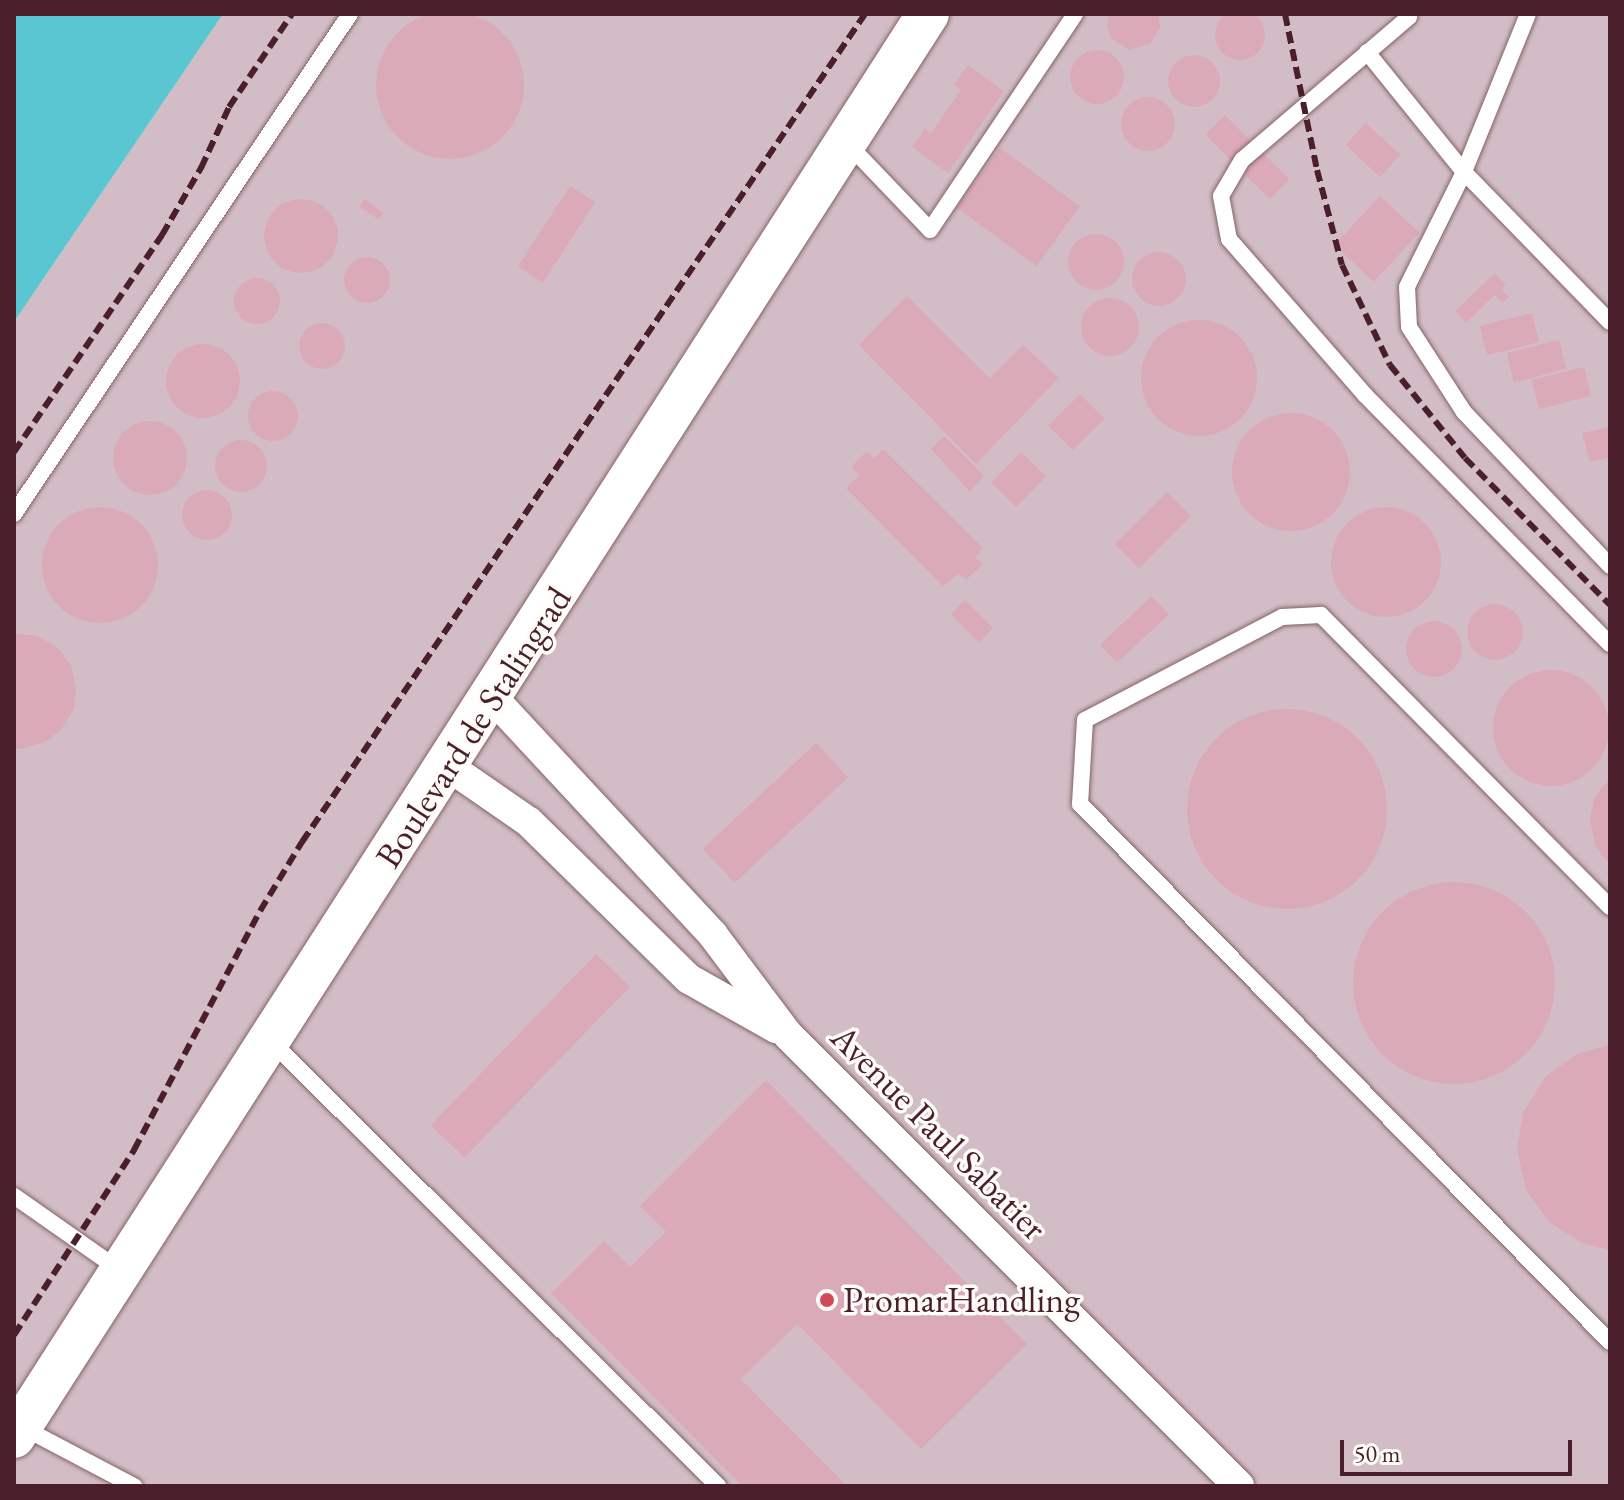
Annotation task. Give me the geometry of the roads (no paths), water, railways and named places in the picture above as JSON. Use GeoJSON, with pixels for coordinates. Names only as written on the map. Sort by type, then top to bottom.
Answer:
{"type":"FeatureCollection","features":[{"type":"Feature","properties":{"kind":"street","name":"Boulevard de Stalingrad"},"geometry":{"type":"LineString","coordinates":[[18,1432],[928,14]]}},
{"type":"Feature","properties":{"kind":"street","name":"Avenue Paul Sabatier"},"geometry":{"type":"LineString","coordinates":[[492,697],[713,935],[788,1035],[1239,1486]]}},
{"type":"Feature","properties":{"kind":"street","name":"Avenue Paul Sabatier"},"geometry":{"type":"LineString","coordinates":[[448,766],[529,822],[689,979],[788,1035]]}},
{"type":"Feature","properties":{"kind":"lane"},"geometry":{"type":"LineString","coordinates":[[14,514],[350,14]]}},
{"type":"Feature","properties":{"kind":"lane"},"geometry":{"type":"LineString","coordinates":[[846,142],[930,230],[1075,14]]}},
{"type":"Feature","properties":{"kind":"lane"},"geometry":{"type":"LineString","coordinates":[[1406,14],[1409,17],[1242,160],[1221,196],[1229,239],[1365,395],[1610,644]]}},
{"type":"Feature","properties":{"kind":"lane"},"geometry":{"type":"LineString","coordinates":[[1528,14],[1464,172],[1407,287],[1409,327],[1464,412],[1610,566]]}},
{"type":"Feature","properties":{"kind":"lane"},"geometry":{"type":"LineString","coordinates":[[1367,52],[1464,172],[1610,322]]}},
{"type":"Feature","properties":{"kind":"lane"},"geometry":{"type":"LineString","coordinates":[[1610,907],[1321,615],[1282,617],[1085,720],[1080,804],[1610,1342]]}},
{"type":"Feature","properties":{"kind":"lane"},"geometry":{"type":"LineString","coordinates":[[271,1041],[718,1486]]}},
{"type":"Feature","properties":{"kind":"lane"},"geometry":{"type":"LineString","coordinates":[[14,1196],[122,1271]]}},
{"type":"Feature","properties":{"kind":"lane"},"geometry":{"type":"LineString","coordinates":[[18,1432],[134,1486]]}},
{"type":"Feature","properties":{"kind":"water"},"geometry":{"type":"Polygon","coordinates":[[[14,14],[223,14],[14,322],[14,14]]]}},
{"type":"Feature","properties":{"kind":"railway"},"geometry":{"type":"LineString","coordinates":[[14,452],[162,235],[201,168],[229,107],[292,14]]}},
{"type":"Feature","properties":{"kind":"railway"},"geometry":{"type":"LineString","coordinates":[[14,1335],[134,1150],[260,911],[302,842],[865,14]]}},
{"type":"Feature","properties":{"kind":"railway"},"geometry":{"type":"LineString","coordinates":[[1285,14],[1317,170],[1342,265],[1390,365],[1465,458],[1610,605]]}},
{"type":"Feature","properties":{"kind":"place","name":"PromarHandling"},"geometry":{"type":"Point","coordinates":[827,1300]}}]}
